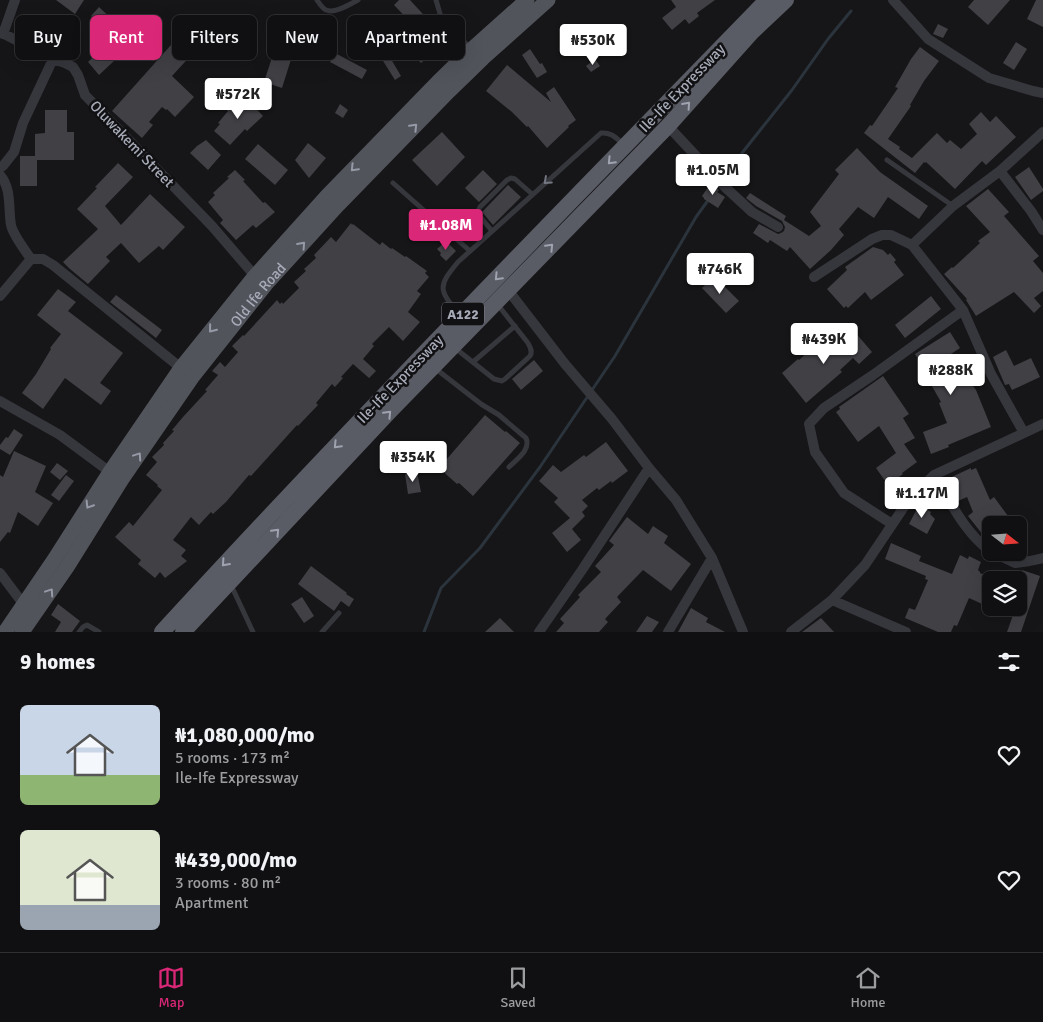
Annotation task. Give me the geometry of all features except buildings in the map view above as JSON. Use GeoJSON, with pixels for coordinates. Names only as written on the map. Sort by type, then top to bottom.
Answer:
{"type":"FeatureCollection","features":[{"type":"Feature","properties":{"kind":"highway","name":"Ile-Ife Expressway"},"geometry":{"type":"LineString","coordinates":[[162,632],[244,542],[767,0]]}},
{"type":"Feature","properties":{"kind":"highway","name":"Ile-Ife Expressway"},"geometry":{"type":"LineString","coordinates":[[183,632],[453,347],[668,126],[752,32],[786,0]]}},
{"type":"Feature","properties":{"kind":"main road","name":"Old Ife Road"},"geometry":{"type":"LineString","coordinates":[[22,632],[67,567],[122,479],[193,376],[332,200],[431,89],[527,0]]}},
{"type":"Feature","properties":{"kind":"main road","name":"Old Ife Road"},"geometry":{"type":"LineString","coordinates":[[4,632],[24,605],[110,472],[181,368],[255,276],[332,200],[483,58],[548,0]]}},
{"type":"Feature","properties":{"kind":"street"},"geometry":{"type":"LineString","coordinates":[[1,33],[15,0]]}},
{"type":"Feature","properties":{"kind":"street"},"geometry":{"type":"LineString","coordinates":[[893,0],[928,38],[990,78],[1043,93]]}},
{"type":"Feature","properties":{"kind":"street","name":"Oluwakemi Street"},"geometry":{"type":"LineString","coordinates":[[1,33],[15,40]]}},
{"type":"Feature","properties":{"kind":"street"},"geometry":{"type":"LineString","coordinates":[[0,167],[3,166],[14,152],[23,123],[53,60]]}},
{"type":"Feature","properties":{"kind":"street","name":"Oluwakemi Street"},"geometry":{"type":"LineString","coordinates":[[56,60],[73,67],[85,95],[212,226],[255,276]]}},
{"type":"Feature","properties":{"kind":"street"},"geometry":{"type":"LineString","coordinates":[[668,126],[745,206],[778,227]]}},
{"type":"Feature","properties":{"kind":"street"},"geometry":{"type":"LineString","coordinates":[[912,245],[953,206],[1000,171],[1043,132]]}},
{"type":"Feature","properties":{"kind":"street"},"geometry":{"type":"LineString","coordinates":[[1000,171],[1043,230]]}},
{"type":"Feature","properties":{"kind":"street"},"geometry":{"type":"LineString","coordinates":[[0,175],[5,180],[9,199],[11,227],[31,260]]}},
{"type":"Feature","properties":{"kind":"street"},"geometry":{"type":"LineString","coordinates":[[814,277],[882,234],[891,234],[912,245],[963,310],[991,374],[1024,433]]}},
{"type":"Feature","properties":{"kind":"street"},"geometry":{"type":"LineString","coordinates":[[0,296],[31,260],[43,259],[181,368]]}},
{"type":"Feature","properties":{"kind":"street"},"geometry":{"type":"LineString","coordinates":[[508,290],[612,419],[648,468],[676,500],[712,558],[743,632]]}},
{"type":"Feature","properties":{"kind":"street"},"geometry":{"type":"LineString","coordinates":[[892,524],[844,493],[815,452],[808,424],[824,408],[873,376],[963,310]]}},
{"type":"Feature","properties":{"kind":"street"},"geometry":{"type":"LineString","coordinates":[[0,401],[60,435],[110,472]]}},
{"type":"Feature","properties":{"kind":"street"},"geometry":{"type":"LineString","coordinates":[[790,632],[832,600],[866,564],[908,501],[934,475],[1043,424]]}},
{"type":"Feature","properties":{"kind":"street"},"geometry":{"type":"LineString","coordinates":[[539,632],[648,468]]}},
{"type":"Feature","properties":{"kind":"street"},"geometry":{"type":"LineString","coordinates":[[934,475],[962,522],[982,545]]}},
{"type":"Feature","properties":{"kind":"street"},"geometry":{"type":"LineString","coordinates":[[668,632],[712,558]]}},
{"type":"Feature","properties":{"kind":"street"},"geometry":{"type":"LineString","coordinates":[[1011,561],[1015,563],[1043,558]]}},
{"type":"Feature","properties":{"kind":"street"},"geometry":{"type":"LineString","coordinates":[[0,573],[24,605]]}},
{"type":"Feature","properties":{"kind":"street"},"geometry":{"type":"LineString","coordinates":[[832,600],[906,632]]}},
{"type":"Feature","properties":{"kind":"lane"},"geometry":{"type":"LineString","coordinates":[[317,0],[328,11],[339,9],[357,0]]}},
{"type":"Feature","properties":{"kind":"lane"},"geometry":{"type":"LineString","coordinates":[[436,0],[441,17],[447,26],[472,49]]}},
{"type":"Feature","properties":{"kind":"lane"},"geometry":{"type":"LineString","coordinates":[[461,316],[445,297],[443,284],[448,273],[458,262],[601,133],[606,132],[610,134],[626,146]]}},
{"type":"Feature","properties":{"kind":"lane"},"geometry":{"type":"LineString","coordinates":[[887,160],[953,206]]}},
{"type":"Feature","properties":{"kind":"lane"},"geometry":{"type":"LineString","coordinates":[[492,231],[478,216],[477,211],[507,180],[515,179],[532,194]]}},
{"type":"Feature","properties":{"kind":"lane"},"geometry":{"type":"LineString","coordinates":[[392,182],[470,251]]}},
{"type":"Feature","properties":{"kind":"lane"},"geometry":{"type":"LineString","coordinates":[[453,347],[494,379],[502,381],[530,356],[532,352],[528,343],[496,303]]}},
{"type":"Feature","properties":{"kind":"lane"},"geometry":{"type":"LineString","coordinates":[[473,362],[515,326]]}},
{"type":"Feature","properties":{"kind":"lane"},"geometry":{"type":"LineString","coordinates":[[434,367],[481,404],[499,414],[526,438],[528,442],[527,447],[509,467]]}},
{"type":"Feature","properties":{"kind":"lane"},"geometry":{"type":"LineString","coordinates":[[230,582],[254,632]]}},
{"type":"Feature","properties":{"kind":"lane"},"geometry":{"type":"LineString","coordinates":[[322,632],[338,613]]}},
{"type":"Feature","properties":{"kind":"lane"},"geometry":{"type":"LineString","coordinates":[[79,632],[88,625],[98,632]]}},
{"type":"Feature","properties":{"kind":"waterway"},"geometry":{"type":"LineString","coordinates":[[722,182],[851,11]]}},
{"type":"Feature","properties":{"kind":"waterway"},"geometry":{"type":"LineString","coordinates":[[424,632],[441,588],[480,548],[540,467],[615,356],[696,217],[709,199]]}}]}
